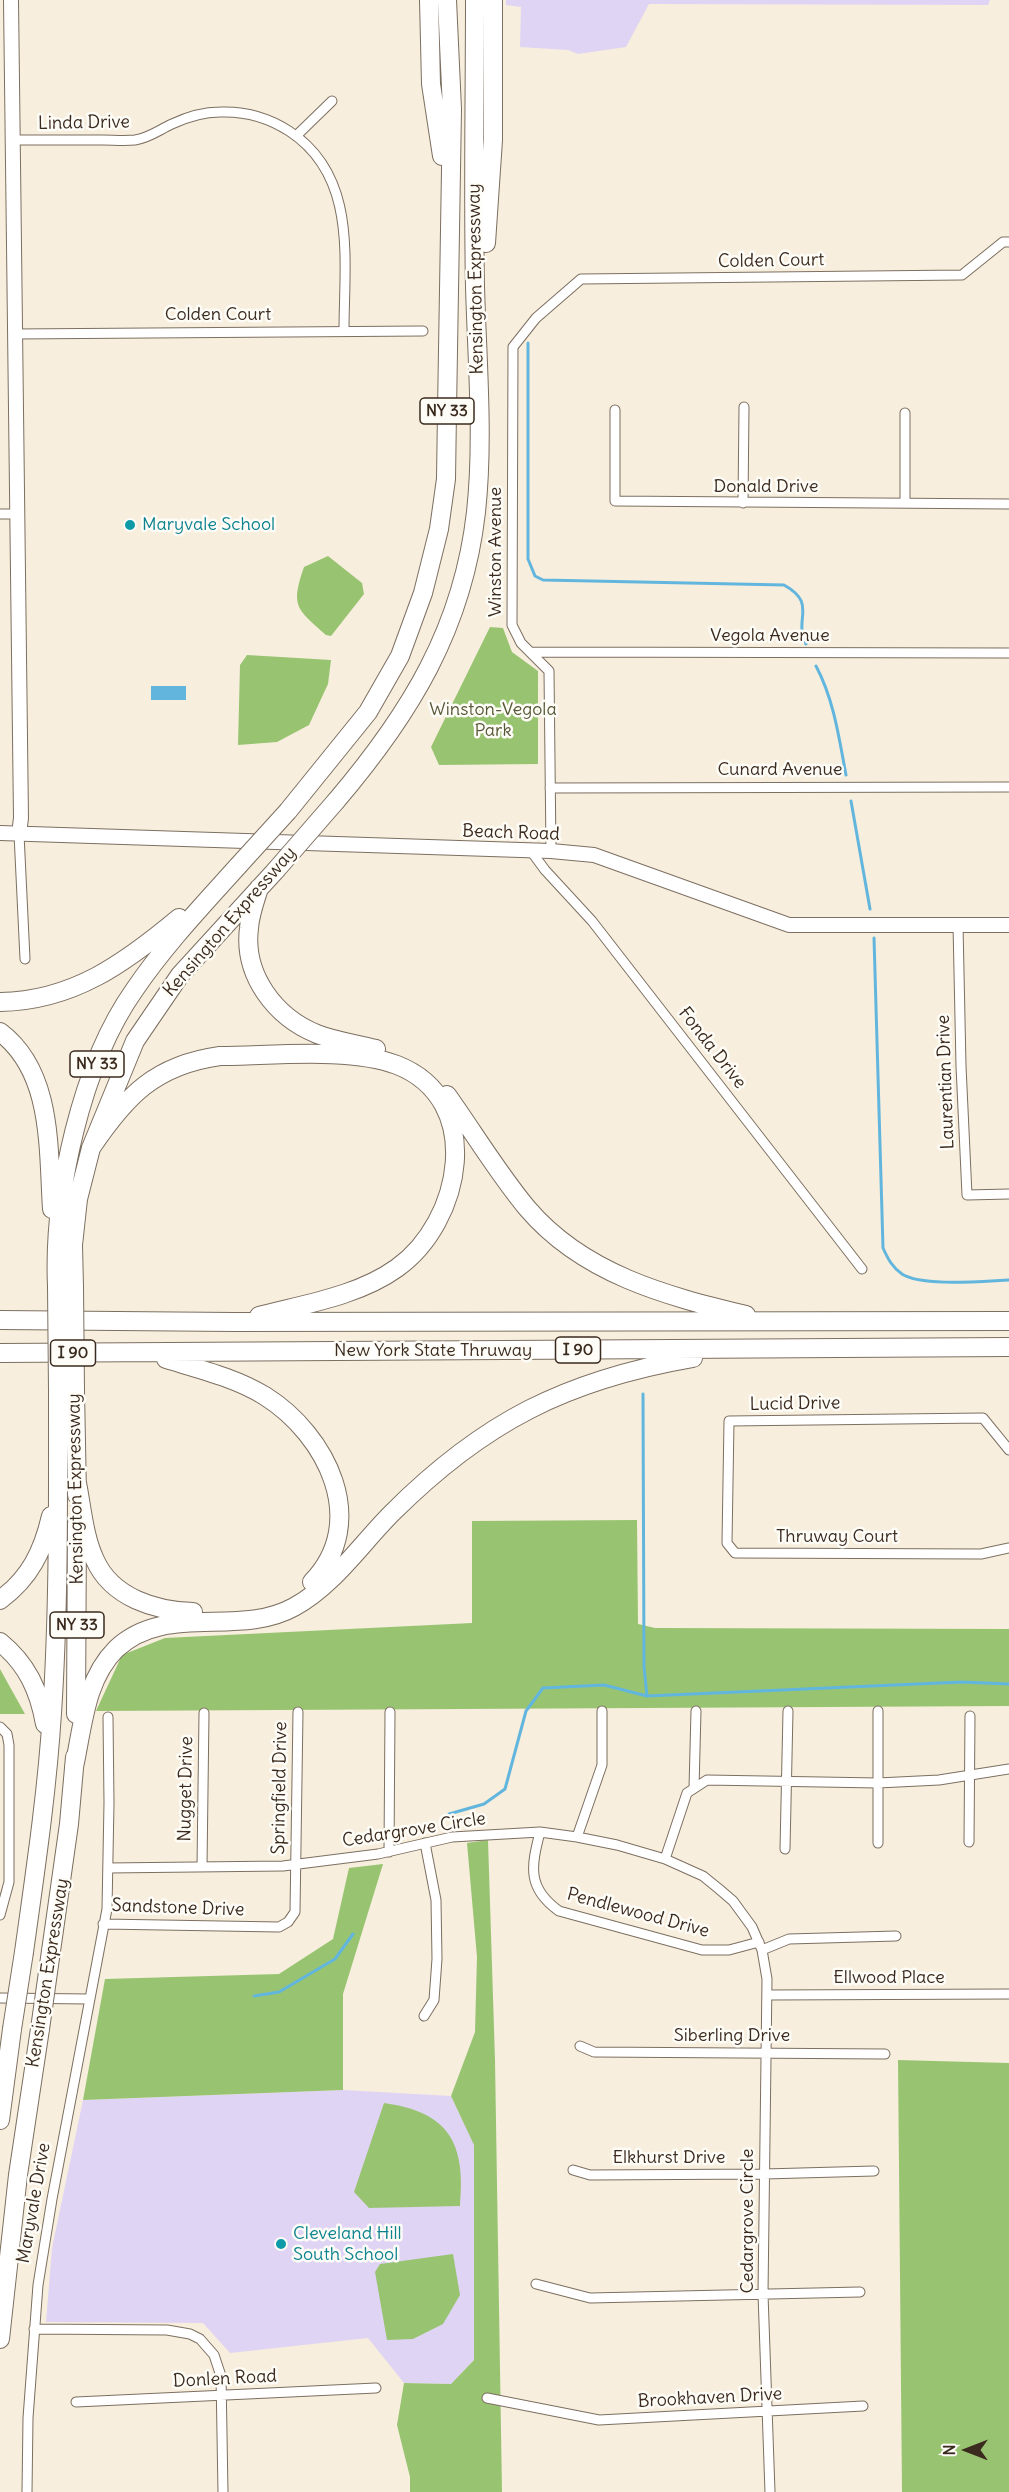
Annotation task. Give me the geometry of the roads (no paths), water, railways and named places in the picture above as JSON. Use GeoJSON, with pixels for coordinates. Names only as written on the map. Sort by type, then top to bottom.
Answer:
{"type":"FeatureCollection","features":[{"type":"Feature","properties":{"kind":"highway"},"geometry":{"type":"LineString","coordinates":[[429,0],[431,84],[443,160],[449,227]]}},
{"type":"Feature","properties":{"kind":"highway","name":"Kensington Expressway"},"geometry":{"type":"LineString","coordinates":[[0,2339],[18,2175],[69,1824],[74,1767],[77,1655],[77,1483],[67,1391],[62,1281],[64,1173],[78,1116],[107,1040],[133,991],[180,930],[288,811],[368,712],[385,683],[413,624],[432,563],[444,504],[446,479],[452,109],[447,0]]}},
{"type":"Feature","properties":{"kind":"highway","name":"Kensington Expressway"},"geometry":{"type":"LineString","coordinates":[[62,1281],[73,1245],[78,1199],[91,1148],[135,1041],[158,1004],[180,975],[336,801],[402,717],[434,661],[454,611],[470,549],[476,512],[479,465],[475,0]]}},
{"type":"Feature","properties":{"kind":"highway"},"geometry":{"type":"LineString","coordinates":[[477,364],[493,140],[493,0]]}},
{"type":"Feature","properties":{"kind":"highway"},"geometry":{"type":"LineString","coordinates":[[0,1002],[44,997],[72,990],[100,976],[133,956],[232,872]]}},
{"type":"Feature","properties":{"kind":"highway"},"geometry":{"type":"LineString","coordinates":[[260,888],[248,930],[249,952],[255,976],[274,1005],[285,1016],[299,1026],[319,1035],[399,1056],[429,1075],[445,1092],[528,1209],[577,1253],[602,1267],[669,1295],[776,1322]]}},
{"type":"Feature","properties":{"kind":"highway"},"geometry":{"type":"LineString","coordinates":[[0,1032],[15,1043],[26,1059],[37,1083],[43,1107],[62,1281]]}},
{"type":"Feature","properties":{"kind":"highway"},"geometry":{"type":"LineString","coordinates":[[91,1148],[113,1115],[142,1086],[177,1066],[198,1059],[220,1056],[364,1056],[399,1066],[434,1091],[448,1117],[456,1159],[448,1201],[437,1223],[424,1241],[398,1268],[358,1289],[234,1322]]}},
{"type":"Feature","properties":{"kind":"highway","name":"New York State Thruway"},"geometry":{"type":"LineString","coordinates":[[0,1320],[1009,1321]]}},
{"type":"Feature","properties":{"kind":"highway","name":"New York State Thruway"},"geometry":{"type":"LineString","coordinates":[[0,1353],[1009,1347]]}},
{"type":"Feature","properties":{"kind":"highway"},"geometry":{"type":"LineString","coordinates":[[74,1767],[88,1695],[94,1680],[109,1658],[129,1639],[166,1624],[185,1621],[244,1620],[278,1614],[290,1609],[304,1602],[325,1584],[432,1474],[488,1432],[510,1419],[571,1390],[626,1371],[741,1349]]}},
{"type":"Feature","properties":{"kind":"highway"},"geometry":{"type":"LineString","coordinates":[[77,1483],[95,1562],[118,1587],[134,1599],[150,1606],[181,1611],[262,1610],[278,1604],[308,1586],[325,1567],[333,1553],[340,1517],[338,1495],[325,1460],[299,1425],[263,1395],[204,1371],[147,1353]]}},
{"type":"Feature","properties":{"kind":"highway","name":"Kensington Expressway"},"geometry":{"type":"LineString","coordinates":[[0,2120],[49,1749],[56,1631],[58,1482],[67,1391]]}},
{"type":"Feature","properties":{"kind":"highway"},"geometry":{"type":"LineString","coordinates":[[0,1600],[23,1580],[42,1549],[58,1482]]}},
{"type":"Feature","properties":{"kind":"highway"},"geometry":{"type":"LineString","coordinates":[[0,1642],[20,1660],[37,1690],[49,1749]]}},
{"type":"Feature","properties":{"kind":"street"},"geometry":{"type":"LineString","coordinates":[[11,0],[6,27],[12,141],[15,513],[21,818],[18,834],[25,959]]}},
{"type":"Feature","properties":{"kind":"street"},"geometry":{"type":"LineString","coordinates":[[296,136],[332,101]]}},
{"type":"Feature","properties":{"kind":"street","name":"Linda Drive"},"geometry":{"type":"LineString","coordinates":[[12,141],[134,140],[146,138],[187,118],[219,112],[248,114],[268,120],[296,136],[323,164],[339,200],[343,224],[345,331]]}},
{"type":"Feature","properties":{"kind":"street","name":"Colden Court"},"geometry":{"type":"LineString","coordinates":[[536,318],[581,279],[962,275],[1003,242],[1009,242]]}},
{"type":"Feature","properties":{"kind":"street","name":"Winston Avenue"},"geometry":{"type":"LineString","coordinates":[[536,318],[513,348],[512,625],[521,643],[549,672],[551,851]]}},
{"type":"Feature","properties":{"kind":"street","name":"Colden Court"},"geometry":{"type":"LineString","coordinates":[[14,334],[423,331]]}},
{"type":"Feature","properties":{"kind":"street"},"geometry":{"type":"LineString","coordinates":[[743,503],[744,408]]}},
{"type":"Feature","properties":{"kind":"street","name":"Donald Drive"},"geometry":{"type":"LineString","coordinates":[[615,410],[615,501],[1009,504]]}},
{"type":"Feature","properties":{"kind":"street"},"geometry":{"type":"LineString","coordinates":[[905,413],[905,503]]}},
{"type":"Feature","properties":{"kind":"street"},"geometry":{"type":"LineString","coordinates":[[0,513],[15,513]]}},
{"type":"Feature","properties":{"kind":"street","name":"Vegola Avenue"},"geometry":{"type":"LineString","coordinates":[[531,652],[1009,653]]}},
{"type":"Feature","properties":{"kind":"street","name":"Cunard Avenue"},"geometry":{"type":"LineString","coordinates":[[550,788],[1009,788]]}},
{"type":"Feature","properties":{"kind":"street","name":"Beach Road"},"geometry":{"type":"LineString","coordinates":[[0,833],[551,851],[594,855],[789,925],[1009,925]]}},
{"type":"Feature","properties":{"kind":"street","name":"Fonda Drive"},"geometry":{"type":"LineString","coordinates":[[531,851],[544,870],[592,921],[862,1269]]}},
{"type":"Feature","properties":{"kind":"street","name":"Laurentian Drive"},"geometry":{"type":"LineString","coordinates":[[958,925],[967,1196],[1009,1194]]}},
{"type":"Feature","properties":{"kind":"street","name":"Lucid Drive"},"geometry":{"type":"LineString","coordinates":[[728,1485],[729,1421],[983,1418],[1009,1450]]}},
{"type":"Feature","properties":{"kind":"street","name":"Thruway Court"},"geometry":{"type":"LineString","coordinates":[[728,1485],[727,1543],[735,1553],[981,1554],[1009,1548]]}},
{"type":"Feature","properties":{"kind":"street"},"geometry":{"type":"LineString","coordinates":[[577,1838],[602,1765],[602,1711]]}},
{"type":"Feature","properties":{"kind":"street"},"geometry":{"type":"LineString","coordinates":[[694,1788],[696,1711]]}},
{"type":"Feature","properties":{"kind":"street"},"geometry":{"type":"LineString","coordinates":[[785,1849],[788,1711]]}},
{"type":"Feature","properties":{"kind":"street"},"geometry":{"type":"LineString","coordinates":[[878,1711],[878,1843]]}},
{"type":"Feature","properties":{"kind":"street","name":"Springfield Drive"},"geometry":{"type":"LineString","coordinates":[[294,1864],[298,1712]]}},
{"type":"Feature","properties":{"kind":"street"},"geometry":{"type":"LineString","coordinates":[[389,1852],[390,1712]]}},
{"type":"Feature","properties":{"kind":"street","name":"Nugget Drive"},"geometry":{"type":"LineString","coordinates":[[202,1867],[204,1713]]}},
{"type":"Feature","properties":{"kind":"street"},"geometry":{"type":"LineString","coordinates":[[969,1842],[970,1716]]}},
{"type":"Feature","properties":{"kind":"street","name":"Sandstone Drive"},"geometry":{"type":"LineString","coordinates":[[108,1717],[108,1868],[107,1909],[103,1924],[279,1927],[288,1922],[295,1912],[294,1864]]}},
{"type":"Feature","properties":{"kind":"street"},"geometry":{"type":"LineString","coordinates":[[0,1727],[7,1734],[9,1745],[9,1882],[0,1915]]}},
{"type":"Feature","properties":{"kind":"street"},"geometry":{"type":"LineString","coordinates":[[665,1859],[687,1793],[707,1780],[878,1783],[939,1780],[1009,1769]]}},
{"type":"Feature","properties":{"kind":"street","name":"Cedargrove Circle"},"geometry":{"type":"LineString","coordinates":[[108,1868],[294,1864],[389,1852],[452,1837],[540,1832],[617,1845],[665,1859],[703,1876],[719,1888],[743,1914],[760,1946],[768,1995],[763,2294],[770,2492]]}},
{"type":"Feature","properties":{"kind":"street","name":"Pendlewood Drive"},"geometry":{"type":"LineString","coordinates":[[540,1832],[533,1863],[536,1884],[543,1899],[559,1911],[702,1950],[729,1950],[789,1939],[896,1936]]}},
{"type":"Feature","properties":{"kind":"street"},"geometry":{"type":"LineString","coordinates":[[424,2016],[434,2000],[437,1959],[436,1900],[425,1843]]}},
{"type":"Feature","properties":{"kind":"street","name":"Maryvale Drive"},"geometry":{"type":"LineString","coordinates":[[27,2492],[38,2285],[103,1924]]}},
{"type":"Feature","properties":{"kind":"street","name":"Ellwood Place"},"geometry":{"type":"LineString","coordinates":[[768,1995],[1009,1994]]}},
{"type":"Feature","properties":{"kind":"street"},"geometry":{"type":"LineString","coordinates":[[0,1998],[89,1999]]}},
{"type":"Feature","properties":{"kind":"street","name":"Siberling Drive"},"geometry":{"type":"LineString","coordinates":[[580,2046],[594,2052],[885,2054]]}},
{"type":"Feature","properties":{"kind":"street","name":"Elkhurst Drive"},"geometry":{"type":"LineString","coordinates":[[573,2170],[590,2175],[874,2171]]}},
{"type":"Feature","properties":{"kind":"street"},"geometry":{"type":"LineString","coordinates":[[536,2284],[590,2298],[860,2292]]}},
{"type":"Feature","properties":{"kind":"street"},"geometry":{"type":"LineString","coordinates":[[34,2330],[167,2330],[190,2334],[200,2339],[214,2355],[221,2376],[223,2492]]}},
{"type":"Feature","properties":{"kind":"street","name":"Donlen Road"},"geometry":{"type":"LineString","coordinates":[[76,2402],[376,2388]]}},
{"type":"Feature","properties":{"kind":"street","name":"Brookhaven Drive"},"geometry":{"type":"LineString","coordinates":[[487,2398],[599,2421],[863,2406]]}},
{"type":"Feature","properties":{"kind":"water"},"geometry":{"type":"Polygon","coordinates":[[[151,686],[186,686],[186,700],[151,700],[151,686]]]}},
{"type":"Feature","properties":{"kind":"waterway"},"geometry":{"type":"LineString","coordinates":[[528,343],[528,559],[535,576],[543,580],[784,585],[800,599],[806,644]]}},
{"type":"Feature","properties":{"kind":"waterway"},"geometry":{"type":"LineString","coordinates":[[816,666],[832,706],[846,775]]}},
{"type":"Feature","properties":{"kind":"waterway"},"geometry":{"type":"LineString","coordinates":[[851,801],[870,909]]}},
{"type":"Feature","properties":{"kind":"waterway"},"geometry":{"type":"LineString","coordinates":[[874,938],[883,1248],[896,1269],[911,1278],[938,1282],[1009,1280]]}},
{"type":"Feature","properties":{"kind":"waterway"},"geometry":{"type":"LineString","coordinates":[[643,1394],[644,1667],[647,1696]]}},
{"type":"Feature","properties":{"kind":"waterway"},"geometry":{"type":"LineString","coordinates":[[449,1814],[484,1804],[505,1789],[526,1711],[543,1688],[604,1685],[647,1696],[962,1682],[1009,1684]]}},
{"type":"Feature","properties":{"kind":"waterway"},"geometry":{"type":"LineString","coordinates":[[254,1996],[279,1992],[335,1959],[353,1934]]}},
{"type":"Feature","properties":{"kind":"place","name":"Maryvale School"},"geometry":{"type":"Point","coordinates":[130,525]}},
{"type":"Feature","properties":{"kind":"place","name":"Cleveland Hill South School"},"geometry":{"type":"Point","coordinates":[281,2244]}},
{"type":"Feature","properties":{"kind":"park label","name":"Winston-Vegola Park"},"geometry":{"type":"Point","coordinates":[493,720]}}]}
